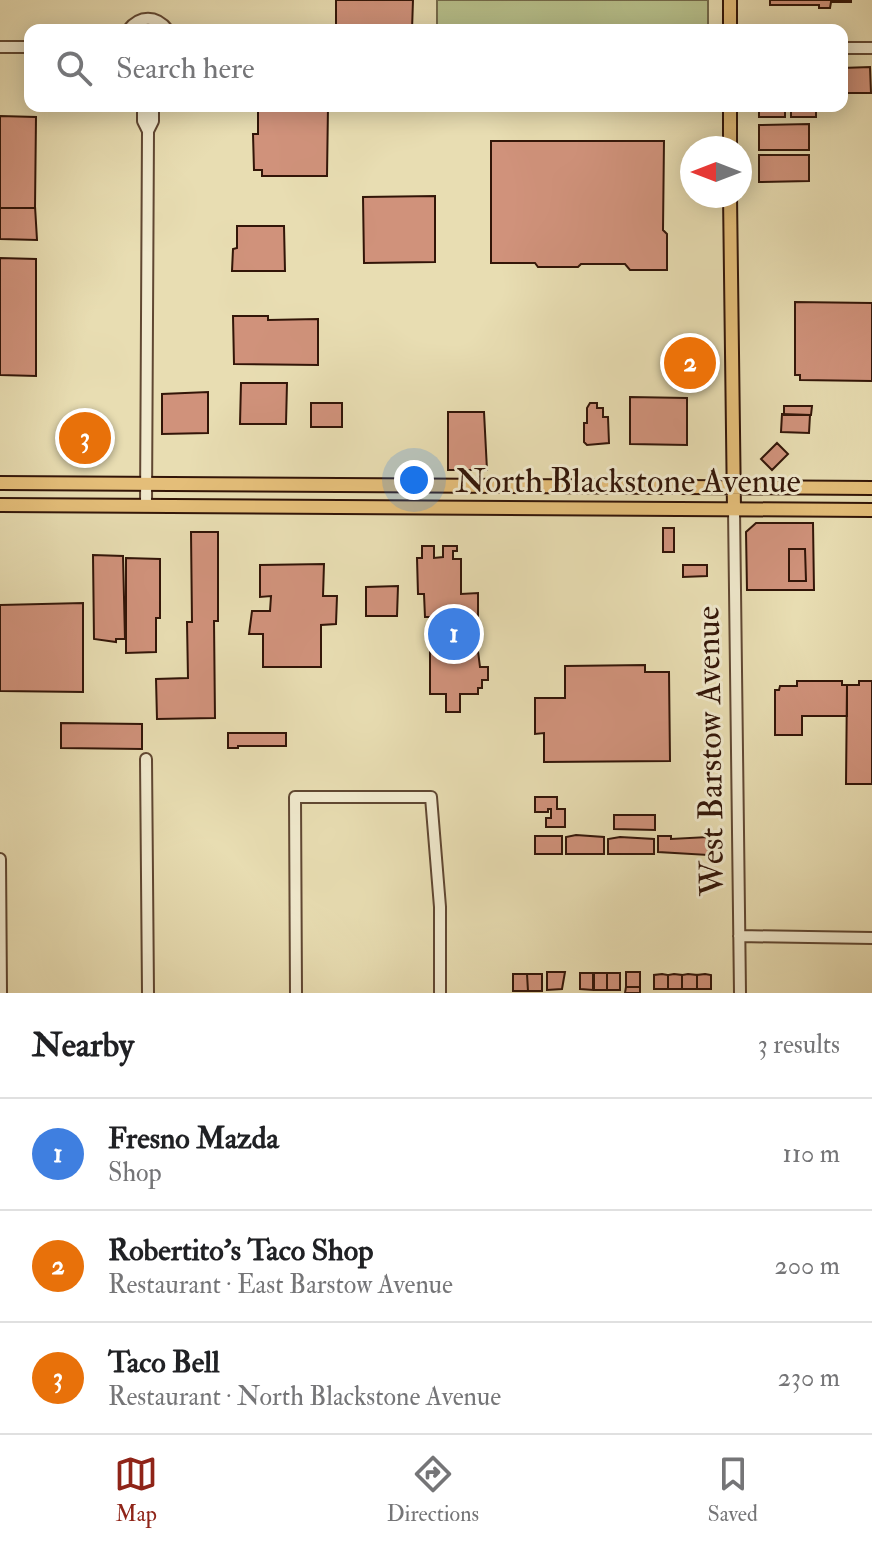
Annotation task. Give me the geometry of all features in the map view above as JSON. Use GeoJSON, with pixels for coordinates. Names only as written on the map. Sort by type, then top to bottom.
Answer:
{"type":"FeatureCollection","features":[{"type":"Feature","properties":{"kind":"main road"},"geometry":{"type":"LineString","coordinates":[[730,0],[730,24]]}},
{"type":"Feature","properties":{"kind":"main road"},"geometry":{"type":"LineString","coordinates":[[730,112],[730,136]]}},
{"type":"Feature","properties":{"kind":"main road"},"geometry":{"type":"LineString","coordinates":[[730,208],[734,509]]}},
{"type":"Feature","properties":{"kind":"main road","name":"North Blackstone Avenue"},"geometry":{"type":"LineString","coordinates":[[0,483],[872,488]]}},
{"type":"Feature","properties":{"kind":"main road","name":"North Blackstone Avenue"},"geometry":{"type":"LineString","coordinates":[[0,505],[872,510]]}},
{"type":"Feature","properties":{"kind":"street"},"geometry":{"type":"LineString","coordinates":[[135,24],[146,18],[162,24]]}},
{"type":"Feature","properties":{"kind":"street"},"geometry":{"type":"LineString","coordinates":[[0,47],[24,47]]}},
{"type":"Feature","properties":{"kind":"street"},"geometry":{"type":"LineString","coordinates":[[848,48],[872,48]]}},
{"type":"Feature","properties":{"kind":"street"},"geometry":{"type":"LineString","coordinates":[[143,112],[148,131]]}},
{"type":"Feature","properties":{"kind":"street"},"geometry":{"type":"LineString","coordinates":[[146,506],[148,131],[153,112]]}},
{"type":"Feature","properties":{"kind":"street","name":"West Barstow Avenue"},"geometry":{"type":"LineString","coordinates":[[734,509],[740,993]]}},
{"type":"Feature","properties":{"kind":"street"},"geometry":{"type":"LineString","coordinates":[[146,759],[148,993]]}},
{"type":"Feature","properties":{"kind":"street"},"geometry":{"type":"LineString","coordinates":[[296,993],[295,797],[431,797],[440,907],[440,993]]}},
{"type":"Feature","properties":{"kind":"street"},"geometry":{"type":"LineString","coordinates":[[0,859],[1,993]]}},
{"type":"Feature","properties":{"kind":"street"},"geometry":{"type":"LineString","coordinates":[[739,936],[872,938]]}},
{"type":"Feature","properties":{"kind":"green space"},"geometry":{"type":"Polygon","coordinates":[[[437,0],[708,0],[708,24],[437,24],[437,0]]]}},
{"type":"Feature","properties":{"kind":"building"},"geometry":{"type":"Polygon","coordinates":[[[336,0],[413,0],[412,24],[336,24],[336,0]]]}},
{"type":"Feature","properties":{"kind":"building"},"geometry":{"type":"Polygon","coordinates":[[[770,0],[851,2],[831,2],[830,8],[819,8],[819,5],[770,5],[770,0]]]}},
{"type":"Feature","properties":{"kind":"building"},"geometry":{"type":"Polygon","coordinates":[[[870,67],[871,93],[848,93],[848,68],[870,67]]]}},
{"type":"Feature","properties":{"kind":"building"},"geometry":{"type":"Polygon","coordinates":[[[258,112],[328,112],[327,176],[262,176],[262,170],[254,170],[253,134],[258,134],[258,112]]]}},
{"type":"Feature","properties":{"kind":"building"},"geometry":{"type":"Polygon","coordinates":[[[759,112],[785,112],[785,117],[759,117],[759,112]]]}},
{"type":"Feature","properties":{"kind":"building"},"geometry":{"type":"Polygon","coordinates":[[[791,112],[816,112],[816,117],[791,117],[791,112]]]}},
{"type":"Feature","properties":{"kind":"building"},"geometry":{"type":"Polygon","coordinates":[[[0,116],[36,117],[35,208],[0,208],[0,116]]]}},
{"type":"Feature","properties":{"kind":"building"},"geometry":{"type":"Polygon","coordinates":[[[809,124],[809,150],[759,150],[759,125],[809,124]]]}},
{"type":"Feature","properties":{"kind":"building"},"geometry":{"type":"Polygon","coordinates":[[[491,141],[664,141],[663,230],[667,234],[667,270],[630,270],[625,264],[538,267],[535,263],[491,263],[491,141]]]}},
{"type":"Feature","properties":{"kind":"building"},"geometry":{"type":"Polygon","coordinates":[[[759,155],[809,155],[809,181],[759,182],[759,155]]]}},
{"type":"Feature","properties":{"kind":"building"},"geometry":{"type":"Polygon","coordinates":[[[435,196],[435,262],[364,263],[363,197],[435,196]]]}},
{"type":"Feature","properties":{"kind":"building"},"geometry":{"type":"Polygon","coordinates":[[[35,206],[37,240],[0,239],[0,208],[35,206]]]}},
{"type":"Feature","properties":{"kind":"building"},"geometry":{"type":"Polygon","coordinates":[[[237,226],[284,226],[285,271],[232,271],[233,249],[237,248],[237,226]]]}},
{"type":"Feature","properties":{"kind":"building"},"geometry":{"type":"Polygon","coordinates":[[[0,258],[36,259],[36,376],[0,375],[0,258]]]}},
{"type":"Feature","properties":{"kind":"building"},"geometry":{"type":"Polygon","coordinates":[[[795,302],[872,303],[872,381],[800,380],[800,375],[795,375],[795,302]]]}},
{"type":"Feature","properties":{"kind":"building"},"geometry":{"type":"Polygon","coordinates":[[[233,316],[268,316],[268,320],[318,319],[318,365],[234,364],[233,316]]]}},
{"type":"Feature","properties":{"kind":"building"},"geometry":{"type":"Polygon","coordinates":[[[708,358],[708,372],[679,372],[679,367],[673,367],[673,359],[708,358]]]}},
{"type":"Feature","properties":{"kind":"building"},"geometry":{"type":"Polygon","coordinates":[[[241,383],[287,383],[286,424],[240,424],[241,383]]]}},
{"type":"Feature","properties":{"kind":"building"},"geometry":{"type":"Polygon","coordinates":[[[208,392],[208,433],[162,434],[162,394],[208,392]]]}},
{"type":"Feature","properties":{"kind":"building"},"geometry":{"type":"Polygon","coordinates":[[[630,397],[687,398],[687,445],[630,444],[630,397]]]}},
{"type":"Feature","properties":{"kind":"building"},"geometry":{"type":"Polygon","coordinates":[[[311,403],[342,403],[342,427],[311,427],[311,403]]]}},
{"type":"Feature","properties":{"kind":"building"},"geometry":{"type":"Polygon","coordinates":[[[590,403],[597,403],[597,408],[603,408],[603,417],[608,417],[609,443],[587,445],[584,442],[584,423],[587,423],[590,403]]]}},
{"type":"Feature","properties":{"kind":"building"},"geometry":{"type":"Polygon","coordinates":[[[784,406],[812,406],[811,415],[784,415],[784,406]]]}},
{"type":"Feature","properties":{"kind":"building"},"geometry":{"type":"Polygon","coordinates":[[[448,412],[484,412],[487,470],[448,470],[448,412]]]}},
{"type":"Feature","properties":{"kind":"building"},"geometry":{"type":"Polygon","coordinates":[[[782,414],[810,415],[809,433],[781,432],[782,414]]]}},
{"type":"Feature","properties":{"kind":"building"},"geometry":{"type":"Polygon","coordinates":[[[83,416],[92,416],[91,456],[79,456],[79,420],[83,416]]]}},
{"type":"Feature","properties":{"kind":"building"},"geometry":{"type":"Polygon","coordinates":[[[777,443],[788,454],[772,470],[761,459],[777,443]]]}},
{"type":"Feature","properties":{"kind":"building"},"geometry":{"type":"Polygon","coordinates":[[[756,523],[813,523],[814,590],[747,590],[746,532],[756,523]]]}},
{"type":"Feature","properties":{"kind":"building"},"geometry":{"type":"Polygon","coordinates":[[[663,528],[674,528],[674,552],[663,552],[663,528]]]}},
{"type":"Feature","properties":{"kind":"building"},"geometry":{"type":"Polygon","coordinates":[[[191,532],[218,532],[218,621],[214,621],[215,718],[157,719],[156,679],[188,678],[187,622],[192,622],[191,532]]]}},
{"type":"Feature","properties":{"kind":"building"},"geometry":{"type":"Polygon","coordinates":[[[422,546],[434,546],[434,558],[443,557],[443,546],[457,546],[453,559],[461,559],[461,594],[478,593],[478,651],[480,667],[488,667],[488,680],[482,680],[478,694],[460,694],[460,712],[446,712],[446,694],[430,694],[430,617],[425,617],[424,594],[418,594],[417,558],[422,558],[422,546]]]}},
{"type":"Feature","properties":{"kind":"building"},"geometry":{"type":"Polygon","coordinates":[[[789,549],[805,549],[806,581],[789,581],[789,549]]]}},
{"type":"Feature","properties":{"kind":"building"},"geometry":{"type":"Polygon","coordinates":[[[93,555],[123,556],[125,639],[116,639],[116,642],[94,639],[93,555]]]}},
{"type":"Feature","properties":{"kind":"building"},"geometry":{"type":"Polygon","coordinates":[[[126,558],[160,559],[160,618],[156,618],[156,652],[126,653],[126,558]]]}},
{"type":"Feature","properties":{"kind":"building"},"geometry":{"type":"Polygon","coordinates":[[[324,564],[323,596],[337,596],[336,624],[321,625],[321,667],[263,667],[263,634],[249,634],[252,611],[270,611],[271,596],[260,597],[260,565],[324,564]]]}},
{"type":"Feature","properties":{"kind":"building"},"geometry":{"type":"Polygon","coordinates":[[[683,565],[707,565],[707,576],[683,577],[683,565]]]}},
{"type":"Feature","properties":{"kind":"building"},"geometry":{"type":"Polygon","coordinates":[[[398,586],[397,616],[366,616],[366,587],[398,586]]]}},
{"type":"Feature","properties":{"kind":"building"},"geometry":{"type":"Polygon","coordinates":[[[83,603],[83,692],[0,691],[0,605],[83,603]]]}},
{"type":"Feature","properties":{"kind":"building"},"geometry":{"type":"Polygon","coordinates":[[[645,665],[645,672],[669,672],[670,761],[544,762],[544,733],[535,734],[535,698],[565,698],[565,666],[645,665]]]}},
{"type":"Feature","properties":{"kind":"building"},"geometry":{"type":"Polygon","coordinates":[[[797,681],[842,681],[842,685],[847,685],[847,716],[802,716],[802,735],[775,735],[775,690],[779,690],[780,686],[797,686],[797,681]]]}},
{"type":"Feature","properties":{"kind":"building"},"geometry":{"type":"Polygon","coordinates":[[[859,681],[872,681],[872,784],[846,784],[847,685],[859,685],[859,681]]]}},
{"type":"Feature","properties":{"kind":"building"},"geometry":{"type":"Polygon","coordinates":[[[61,723],[142,724],[142,749],[61,748],[61,723]]]}},
{"type":"Feature","properties":{"kind":"building"},"geometry":{"type":"Polygon","coordinates":[[[228,733],[286,733],[286,746],[228,748],[228,733]]]}},
{"type":"Feature","properties":{"kind":"building"},"geometry":{"type":"Polygon","coordinates":[[[535,797],[557,797],[557,809],[565,809],[565,827],[546,827],[546,818],[551,818],[551,809],[535,812],[535,797]]]}},
{"type":"Feature","properties":{"kind":"building"},"geometry":{"type":"Polygon","coordinates":[[[614,815],[655,815],[655,830],[614,829],[614,815]]]}},
{"type":"Feature","properties":{"kind":"building"},"geometry":{"type":"Polygon","coordinates":[[[535,836],[562,836],[562,854],[535,854],[535,836]]]}},
{"type":"Feature","properties":{"kind":"building"},"geometry":{"type":"Polygon","coordinates":[[[658,836],[671,836],[671,839],[708,837],[708,855],[658,852],[658,836]]]}},
{"type":"Feature","properties":{"kind":"building"},"geometry":{"type":"Polygon","coordinates":[[[566,837],[604,837],[604,854],[566,854],[566,837]]]}},
{"type":"Feature","properties":{"kind":"building"},"geometry":{"type":"Polygon","coordinates":[[[608,839],[654,839],[654,854],[608,854],[608,839]]]}},
{"type":"Feature","properties":{"kind":"building"},"geometry":{"type":"Polygon","coordinates":[[[547,972],[565,972],[562,989],[547,990],[547,972]]]}},
{"type":"Feature","properties":{"kind":"building"},"geometry":{"type":"Polygon","coordinates":[[[626,972],[640,972],[640,987],[626,987],[626,972]]]}},
{"type":"Feature","properties":{"kind":"building"},"geometry":{"type":"Polygon","coordinates":[[[580,973],[593,973],[593,990],[580,989],[580,973]]]}},
{"type":"Feature","properties":{"kind":"building"},"geometry":{"type":"Polygon","coordinates":[[[594,973],[607,973],[607,990],[594,990],[594,973]]]}},
{"type":"Feature","properties":{"kind":"building"},"geometry":{"type":"Polygon","coordinates":[[[607,973],[620,973],[620,990],[607,990],[607,973]]]}},
{"type":"Feature","properties":{"kind":"building"},"geometry":{"type":"Polygon","coordinates":[[[513,974],[527,974],[528,991],[513,991],[513,974]]]}},
{"type":"Feature","properties":{"kind":"building"},"geometry":{"type":"Polygon","coordinates":[[[527,974],[542,974],[542,991],[528,991],[527,974]]]}},
{"type":"Feature","properties":{"kind":"building"},"geometry":{"type":"Polygon","coordinates":[[[654,975],[668,975],[668,989],[654,989],[654,975]]]}},
{"type":"Feature","properties":{"kind":"building"},"geometry":{"type":"Polygon","coordinates":[[[668,975],[682,975],[682,989],[668,989],[668,975]]]}},
{"type":"Feature","properties":{"kind":"building"},"geometry":{"type":"Polygon","coordinates":[[[682,975],[697,975],[697,989],[682,989],[682,975]]]}},
{"type":"Feature","properties":{"kind":"building"},"geometry":{"type":"Polygon","coordinates":[[[697,975],[711,975],[711,989],[697,989],[697,975]]]}},
{"type":"Feature","properties":{"kind":"building"},"geometry":{"type":"Polygon","coordinates":[[[626,987],[640,987],[640,993],[625,993],[626,987]]]}},
{"type":"Feature","properties":{"kind":"place","name":"Robertito's Taco Shop"},"geometry":{"type":"Point","coordinates":[690,363]}},
{"type":"Feature","properties":{"kind":"place","name":"Taco Bell"},"geometry":{"type":"Point","coordinates":[85,438]}},
{"type":"Feature","properties":{"kind":"place","name":"Fresno Mazda"},"geometry":{"type":"Point","coordinates":[454,634]}}]}
